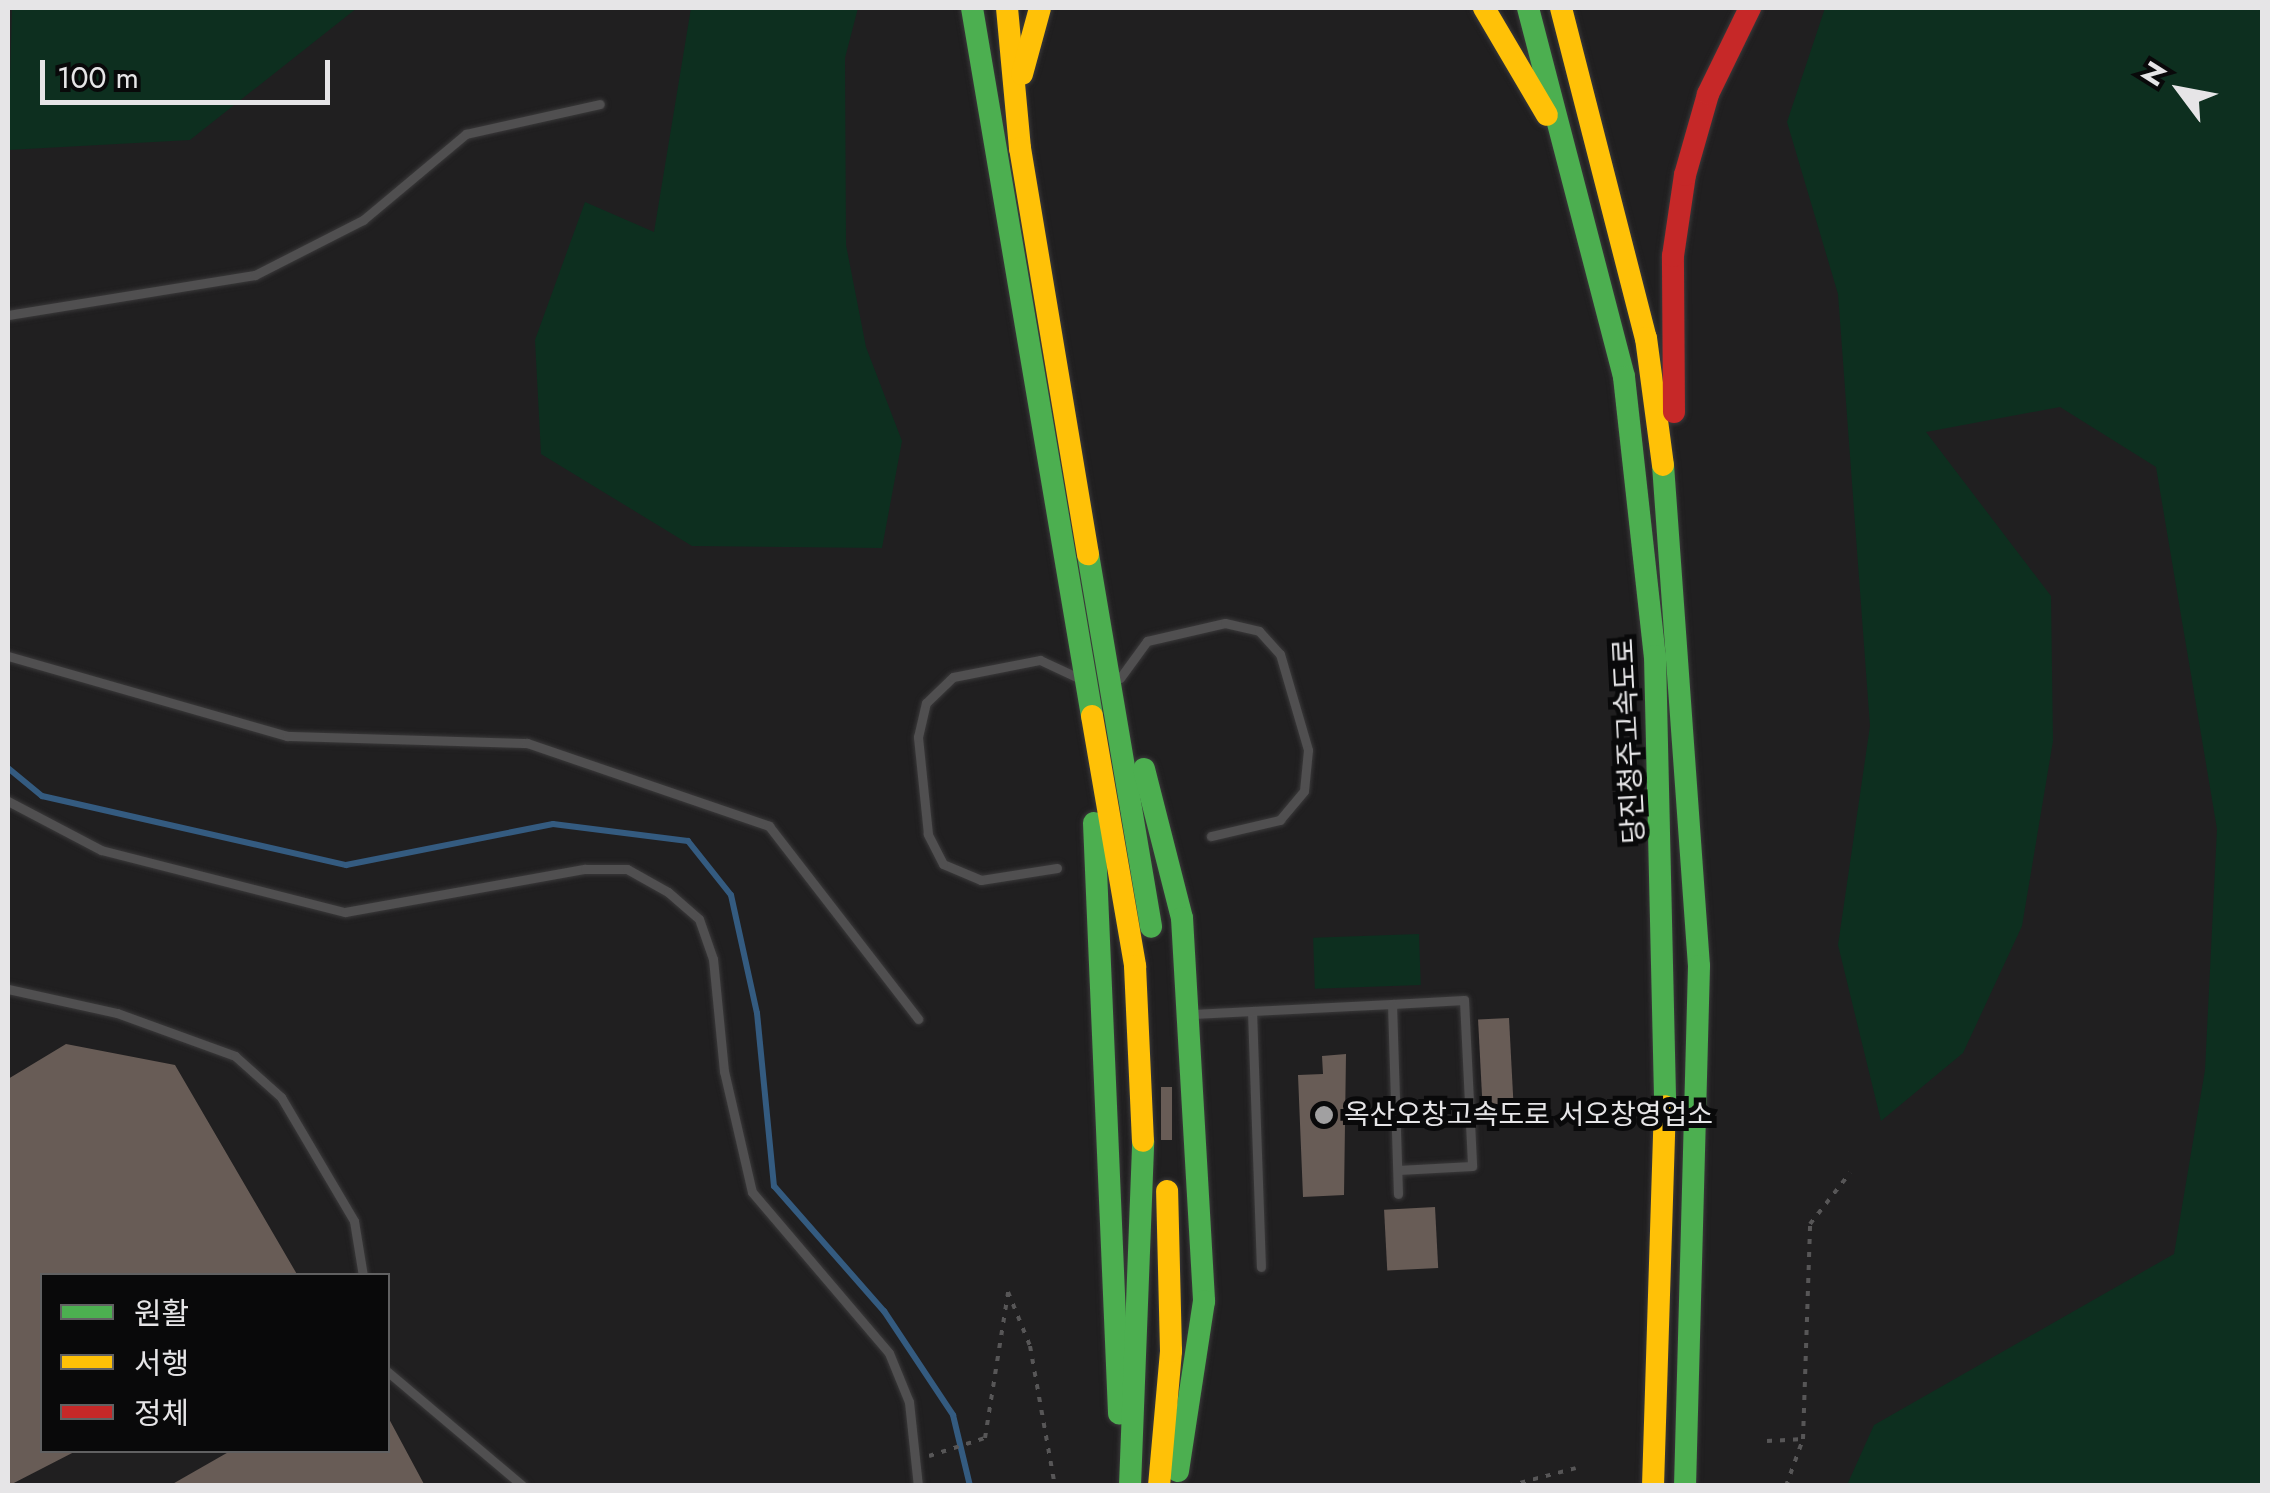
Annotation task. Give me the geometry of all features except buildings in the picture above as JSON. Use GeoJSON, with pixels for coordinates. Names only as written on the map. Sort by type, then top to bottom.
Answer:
{"type":"FeatureCollection","features":[{"type":"Feature","properties":{"kind":"highway"},"geometry":{"type":"LineString","coordinates":[[972,8],[1086,688],[1131,930],[1146,1233],[1124,1486]]}},
{"type":"Feature","properties":{"kind":"highway"},"geometry":{"type":"LineString","coordinates":[[980,8],[982,70]]}},
{"type":"Feature","properties":{"kind":"highway"},"geometry":{"type":"LineString","coordinates":[[1006,8],[1020,148],[1140,839],[1163,1109],[1171,1351],[1162,1486]]}},
{"type":"Feature","properties":{"kind":"highway"},"geometry":{"type":"LineString","coordinates":[[1020,148],[1022,70],[1040,8]]}},
{"type":"Feature","properties":{"kind":"highway"},"geometry":{"type":"LineString","coordinates":[[1484,8],[1577,176]]}},
{"type":"Feature","properties":{"kind":"highway","name":"당진청주고속도로"},"geometry":{"type":"LineString","coordinates":[[1528,8],[1577,176],[1624,376],[1658,712],[1668,1014],[1654,1486]]}},
{"type":"Feature","properties":{"kind":"highway"},"geometry":{"type":"LineString","coordinates":[[1561,8],[1646,338],[1677,567]]}},
{"type":"Feature","properties":{"kind":"highway"},"geometry":{"type":"LineString","coordinates":[[1684,1486],[1699,966],[1677,567],[1676,232],[1705,105],[1750,8]]}},
{"type":"Feature","properties":{"kind":"highway"},"geometry":{"type":"LineString","coordinates":[[1086,688],[1120,1316],[1124,1486]]}},
{"type":"Feature","properties":{"kind":"highway"},"geometry":{"type":"LineString","coordinates":[[1114,695],[1173,864],[1189,1014],[1204,1302],[1198,1382],[1174,1486]]}},
{"type":"Feature","properties":{"kind":"lane"},"geometry":{"type":"LineString","coordinates":[[8,315],[255,275],[363,220],[466,134],[600,104]]}},
{"type":"Feature","properties":{"kind":"lane"},"geometry":{"type":"LineString","coordinates":[[1114,695],[1131,654],[1157,636],[1233,622],[1276,647],[1308,750],[1304,791],[1280,820],[1210,836]]}},
{"type":"Feature","properties":{"kind":"lane"},"geometry":{"type":"LineString","coordinates":[[8,656],[287,736],[527,743],[769,826],[918,1020]]}},
{"type":"Feature","properties":{"kind":"lane"},"geometry":{"type":"LineString","coordinates":[[1057,868],[981,880],[943,864],[928,834],[919,726],[934,692],[963,674],[1045,661],[1086,688]]}},
{"type":"Feature","properties":{"kind":"lane"},"geometry":{"type":"LineString","coordinates":[[8,801],[101,850],[345,912],[585,870],[627,869],[668,892],[699,919],[713,959],[724,1071],[752,1192],[889,1353],[909,1402],[918,1486]]}},
{"type":"Feature","properties":{"kind":"lane"},"geometry":{"type":"LineString","coordinates":[[8,988],[117,1012],[235,1056],[281,1097],[354,1220],[363,1273]]}},
{"type":"Feature","properties":{"kind":"lane"},"geometry":{"type":"LineString","coordinates":[[1189,1014],[1464,1000],[1472,1166],[1398,1170]]}},
{"type":"Feature","properties":{"kind":"lane"},"geometry":{"type":"LineString","coordinates":[[1392,1004],[1398,1194]]}},
{"type":"Feature","properties":{"kind":"lane"},"geometry":{"type":"LineString","coordinates":[[1252,1012],[1261,1267]]}},
{"type":"Feature","properties":{"kind":"lane"},"geometry":{"type":"LineString","coordinates":[[390,1374],[523,1486]]}},
{"type":"Feature","properties":{"kind":"path"},"geometry":{"type":"LineString","coordinates":[[1786,1486],[1803,1439],[1810,1224],[1850,1172]]}},
{"type":"Feature","properties":{"kind":"path"},"geometry":{"type":"LineString","coordinates":[[915,1460],[966,1447],[984,1438],[1008,1292],[1026,1331],[1055,1486]]}},
{"type":"Feature","properties":{"kind":"path"},"geometry":{"type":"LineString","coordinates":[[1766,1441],[1803,1439]]}},
{"type":"Feature","properties":{"kind":"path"},"geometry":{"type":"LineString","coordinates":[[1508,1486],[1576,1468]]}},
{"type":"Feature","properties":{"kind":"green space"},"geometry":{"type":"Polygon","coordinates":[[[12,8],[357,8],[190,140],[8,150],[12,8]]]}},
{"type":"Feature","properties":{"kind":"green space"},"geometry":{"type":"Polygon","coordinates":[[[691,8],[858,8],[845,58],[846,245],[866,347],[902,441],[882,548],[692,546],[541,454],[535,340],[585,202],[654,232],[691,8]]]}},
{"type":"Feature","properties":{"kind":"green space"},"geometry":{"type":"Polygon","coordinates":[[[1825,8],[2262,8],[2262,1485],[1847,1485],[1874,1425],[2174,1254],[2205,1070],[2217,829],[2156,467],[2060,407],[1926,432],[2051,596],[2053,741],[2022,926],[1963,1053],[1881,1121],[1838,945],[1870,726],[1838,294],[1787,122],[1825,8]]]}},
{"type":"Feature","properties":{"kind":"green space"},"geometry":{"type":"Polygon","coordinates":[[[1419,934],[1421,985],[1315,989],[1313,938],[1419,934]]]}},
{"type":"Feature","properties":{"kind":"waterway"},"geometry":{"type":"LineString","coordinates":[[8,768],[42,796],[346,865],[553,824],[688,841],[731,895],[757,1013],[774,1186],[884,1311],[953,1415],[970,1486]]}},
{"type":"Feature","properties":{"kind":"traffic: fast"},"geometry":{"type":"LineString","coordinates":[[972,8],[1092,716]]}},
{"type":"Feature","properties":{"kind":"traffic: fast"},"geometry":{"type":"LineString","coordinates":[[1528,8],[1624,377],[1655,656],[1665,1106]]}},
{"type":"Feature","properties":{"kind":"traffic: fast"},"geometry":{"type":"LineString","coordinates":[[1663,465],[1699,966],[1685,1486]]}},
{"type":"Feature","properties":{"kind":"traffic: fast"},"geometry":{"type":"LineString","coordinates":[[1088,554],[1151,927]]}},
{"type":"Feature","properties":{"kind":"traffic: fast"},"geometry":{"type":"LineString","coordinates":[[1144,769],[1182,918],[1204,1301],[1178,1471]]}},
{"type":"Feature","properties":{"kind":"traffic: fast"},"geometry":{"type":"LineString","coordinates":[[1094,823],[1119,1413]]}},
{"type":"Feature","properties":{"kind":"traffic: fast"},"geometry":{"type":"LineString","coordinates":[[1130,1486],[1143,1141]]}},
{"type":"Feature","properties":{"kind":"traffic: slow"},"geometry":{"type":"LineString","coordinates":[[1007,8],[1020,148],[1088,554]]}},
{"type":"Feature","properties":{"kind":"traffic: slow"},"geometry":{"type":"LineString","coordinates":[[1022,74],[1040,8]]}},
{"type":"Feature","properties":{"kind":"traffic: slow"},"geometry":{"type":"LineString","coordinates":[[1484,8],[1547,115]]}},
{"type":"Feature","properties":{"kind":"traffic: slow"},"geometry":{"type":"LineString","coordinates":[[1561,8],[1646,338],[1663,465]]}},
{"type":"Feature","properties":{"kind":"traffic: slow"},"geometry":{"type":"LineString","coordinates":[[1092,716],[1135,966],[1143,1141]]}},
{"type":"Feature","properties":{"kind":"traffic: slow"},"geometry":{"type":"LineString","coordinates":[[1653,1486],[1665,1106]]}},
{"type":"Feature","properties":{"kind":"traffic: slow"},"geometry":{"type":"LineString","coordinates":[[1159,1486],[1171,1351],[1167,1191]]}},
{"type":"Feature","properties":{"kind":"traffic: jam"},"geometry":{"type":"LineString","coordinates":[[1674,412],[1673,256],[1685,175],[1708,94],[1750,8]]}},
{"type":"Feature","properties":{"kind":"place","name":"옥산오창고속도로 서오창영업소"},"geometry":{"type":"Point","coordinates":[1324,1115]}}]}
